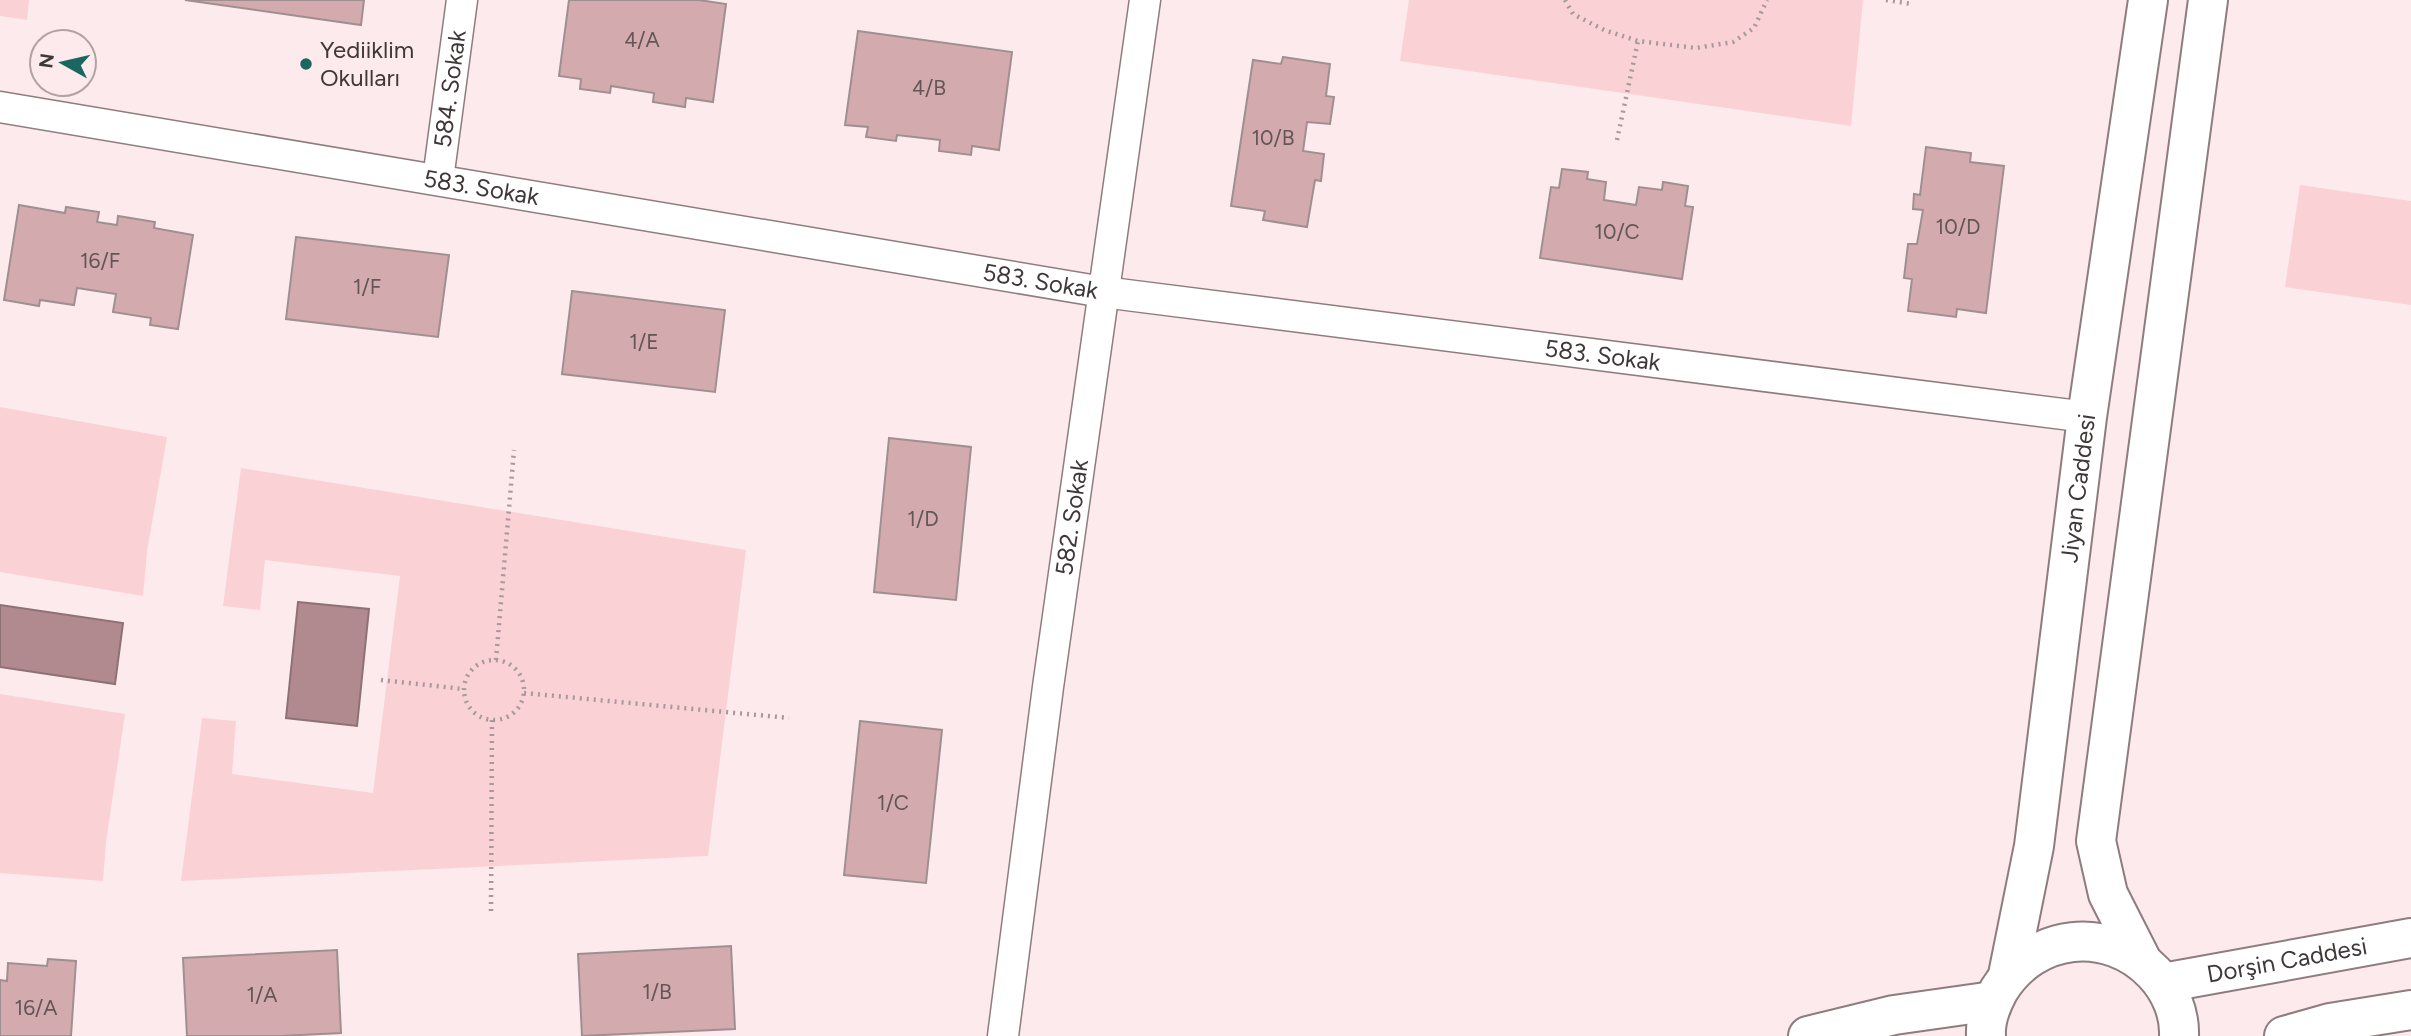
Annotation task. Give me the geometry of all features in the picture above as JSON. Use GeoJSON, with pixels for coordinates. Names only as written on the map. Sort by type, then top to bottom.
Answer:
{"type":"FeatureCollection","features":[{"type":"Feature","properties":{"kind":"main road","name":"Jiyan Caddesi"},"geometry":{"type":"LineString","coordinates":[[1996,1004],[2034,846],[2087,417],[2148,0]]}},
{"type":"Feature","properties":{"kind":"main road"},"geometry":{"type":"LineString","coordinates":[[2179,1036],[2174,1004],[2108,894],[2096,841],[2208,0]]}},
{"type":"Feature","properties":{"kind":"main road","name":"Dorşin Caddesi"},"geometry":{"type":"LineString","coordinates":[[2153,972],[2411,938]]}},
{"type":"Feature","properties":{"kind":"main road"},"geometry":{"type":"LineString","coordinates":[[1808,1036],[1894,1015],[1996,1004],[2031,956],[2058,944],[2088,941],[2117,947],[2153,972]]}},
{"type":"Feature","properties":{"kind":"main road"},"geometry":{"type":"LineString","coordinates":[[2284,1036],[2330,1023],[2411,1010]]}},
{"type":"Feature","properties":{"kind":"street","name":"584. Sokak"},"geometry":{"type":"LineString","coordinates":[[438,179],[462,0]]}},
{"type":"Feature","properties":{"kind":"street","name":"582. Sokak"},"geometry":{"type":"LineString","coordinates":[[1003,1036],[1048,687],[1145,0]]}},
{"type":"Feature","properties":{"kind":"street","name":"583. Sokak"},"geometry":{"type":"LineString","coordinates":[[0,107],[1103,292],[2087,417]]}},
{"type":"Feature","properties":{"kind":"path"},"geometry":{"type":"LineString","coordinates":[[1565,0],[1573,14],[1604,30],[1638,41],[1696,48],[1733,42],[1754,29],[1767,0]]}},
{"type":"Feature","properties":{"kind":"path"},"geometry":{"type":"LineString","coordinates":[[1886,0],[1912,5]]}},
{"type":"Feature","properties":{"kind":"path"},"geometry":{"type":"LineString","coordinates":[[1617,140],[1638,41]]}},
{"type":"Feature","properties":{"kind":"path"},"geometry":{"type":"LineString","coordinates":[[496,660],[514,450]]}},
{"type":"Feature","properties":{"kind":"path"},"geometry":{"type":"LineString","coordinates":[[496,660],[514,667],[520,675],[524,693],[515,712],[507,718],[492,720],[477,716],[469,708],[463,689],[471,670],[487,661],[496,660]]}},
{"type":"Feature","properties":{"kind":"path"},"geometry":{"type":"LineString","coordinates":[[381,680],[463,689]]}},
{"type":"Feature","properties":{"kind":"path"},"geometry":{"type":"LineString","coordinates":[[524,693],[789,718]]}},
{"type":"Feature","properties":{"kind":"path"},"geometry":{"type":"LineString","coordinates":[[492,720],[492,911]]}},
{"type":"Feature","properties":{"kind":"shaded area"},"geometry":{"type":"Polygon","coordinates":[[[0,0],[29,0],[27,20],[0,16],[0,0]]]}},
{"type":"Feature","properties":{"kind":"shaded area"},"geometry":{"type":"Polygon","coordinates":[[[1409,0],[1863,0],[1851,126],[1400,61],[1409,0]]]}},
{"type":"Feature","properties":{"kind":"shaded area"},"geometry":{"type":"Polygon","coordinates":[[[2300,185],[2411,201],[2411,305],[2285,287],[2300,185]]]}},
{"type":"Feature","properties":{"kind":"shaded area"},"geometry":{"type":"Polygon","coordinates":[[[0,407],[167,437],[147,552],[143,596],[0,572],[0,407]]]}},
{"type":"Feature","properties":{"kind":"shaded area"},"geometry":{"type":"Polygon","coordinates":[[[241,468],[746,550],[708,856],[181,881],[202,718],[236,721],[232,774],[373,793],[400,576],[265,560],[260,610],[223,606],[241,468]]]}},
{"type":"Feature","properties":{"kind":"shaded area"},"geometry":{"type":"Polygon","coordinates":[[[298,602],[369,609],[357,726],[286,718],[298,602]]]}},
{"type":"Feature","properties":{"kind":"shaded area"},"geometry":{"type":"Polygon","coordinates":[[[0,605],[123,623],[115,684],[0,667],[0,605]]]}},
{"type":"Feature","properties":{"kind":"shaded area"},"geometry":{"type":"Polygon","coordinates":[[[0,694],[125,714],[106,842],[103,881],[0,873],[0,694]]]}},
{"type":"Feature","properties":{"kind":"building"},"geometry":{"type":"Polygon","coordinates":[[[185,0],[364,0],[361,25],[185,0]]]}},
{"type":"Feature","properties":{"kind":"building"},"geometry":{"type":"Polygon","coordinates":[[[569,0],[699,0],[726,4],[713,102],[686,98],[685,107],[653,102],[654,93],[611,86],[610,93],[580,89],[581,79],[559,76],[569,0]]]}},
{"type":"Feature","properties":{"kind":"building"},"geometry":{"type":"Polygon","coordinates":[[[858,31],[1012,52],[999,150],[972,146],[971,155],[939,151],[940,140],[897,135],[896,141],[866,137],[868,127],[845,125],[858,31]]]}},
{"type":"Feature","properties":{"kind":"building"},"geometry":{"type":"Polygon","coordinates":[[[1283,57],[1330,64],[1326,96],[1334,97],[1330,124],[1307,122],[1303,151],[1324,154],[1321,181],[1315,180],[1307,227],[1263,220],[1265,211],[1231,206],[1253,60],[1281,64],[1283,57]]]}},
{"type":"Feature","properties":{"kind":"building"},"geometry":{"type":"Polygon","coordinates":[[[1926,147],[1971,153],[1970,162],[2004,166],[1986,313],[1957,309],[1956,317],[1908,311],[1912,279],[1904,278],[1908,244],[1917,244],[1923,210],[1913,209],[1914,194],[1920,195],[1926,147]]]}},
{"type":"Feature","properties":{"kind":"building"},"geometry":{"type":"Polygon","coordinates":[[[1562,169],[1588,172],[1587,179],[1606,182],[1604,200],[1636,205],[1639,187],[1662,190],[1663,182],[1688,186],[1685,206],[1693,207],[1682,279],[1540,258],[1551,187],[1559,188],[1562,169]]]}},
{"type":"Feature","properties":{"kind":"building"},"geometry":{"type":"Polygon","coordinates":[[[19,205],[65,213],[66,207],[99,212],[97,222],[117,225],[118,216],[155,222],[154,228],[193,235],[178,329],[150,325],[151,318],[113,312],[116,294],[77,288],[74,305],[40,300],[39,306],[4,300],[19,205]]]}},
{"type":"Feature","properties":{"kind":"building"},"geometry":{"type":"Polygon","coordinates":[[[296,237],[449,255],[438,337],[286,319],[296,237]]]}},
{"type":"Feature","properties":{"kind":"building"},"geometry":{"type":"Polygon","coordinates":[[[572,291],[725,310],[715,392],[562,374],[572,291]]]}},
{"type":"Feature","properties":{"kind":"building"},"geometry":{"type":"Polygon","coordinates":[[[889,438],[971,447],[956,600],[874,592],[889,438]]]}},
{"type":"Feature","properties":{"kind":"building"},"geometry":{"type":"Polygon","coordinates":[[[860,721],[942,730],[926,883],[844,875],[860,721]]]}},
{"type":"Feature","properties":{"kind":"building"},"geometry":{"type":"Polygon","coordinates":[[[731,946],[735,1029],[582,1036],[578,954],[731,946]]]}},
{"type":"Feature","properties":{"kind":"building"},"geometry":{"type":"Polygon","coordinates":[[[337,950],[341,1033],[187,1036],[183,958],[337,950]]]}},
{"type":"Feature","properties":{"kind":"building"},"geometry":{"type":"Polygon","coordinates":[[[48,959],[76,961],[71,1036],[0,1036],[0,980],[7,981],[8,963],[47,966],[48,959]]]}},
{"type":"Feature","properties":{"kind":"place","name":"Yediiklim Okulları"},"geometry":{"type":"Point","coordinates":[306,64]}}]}
